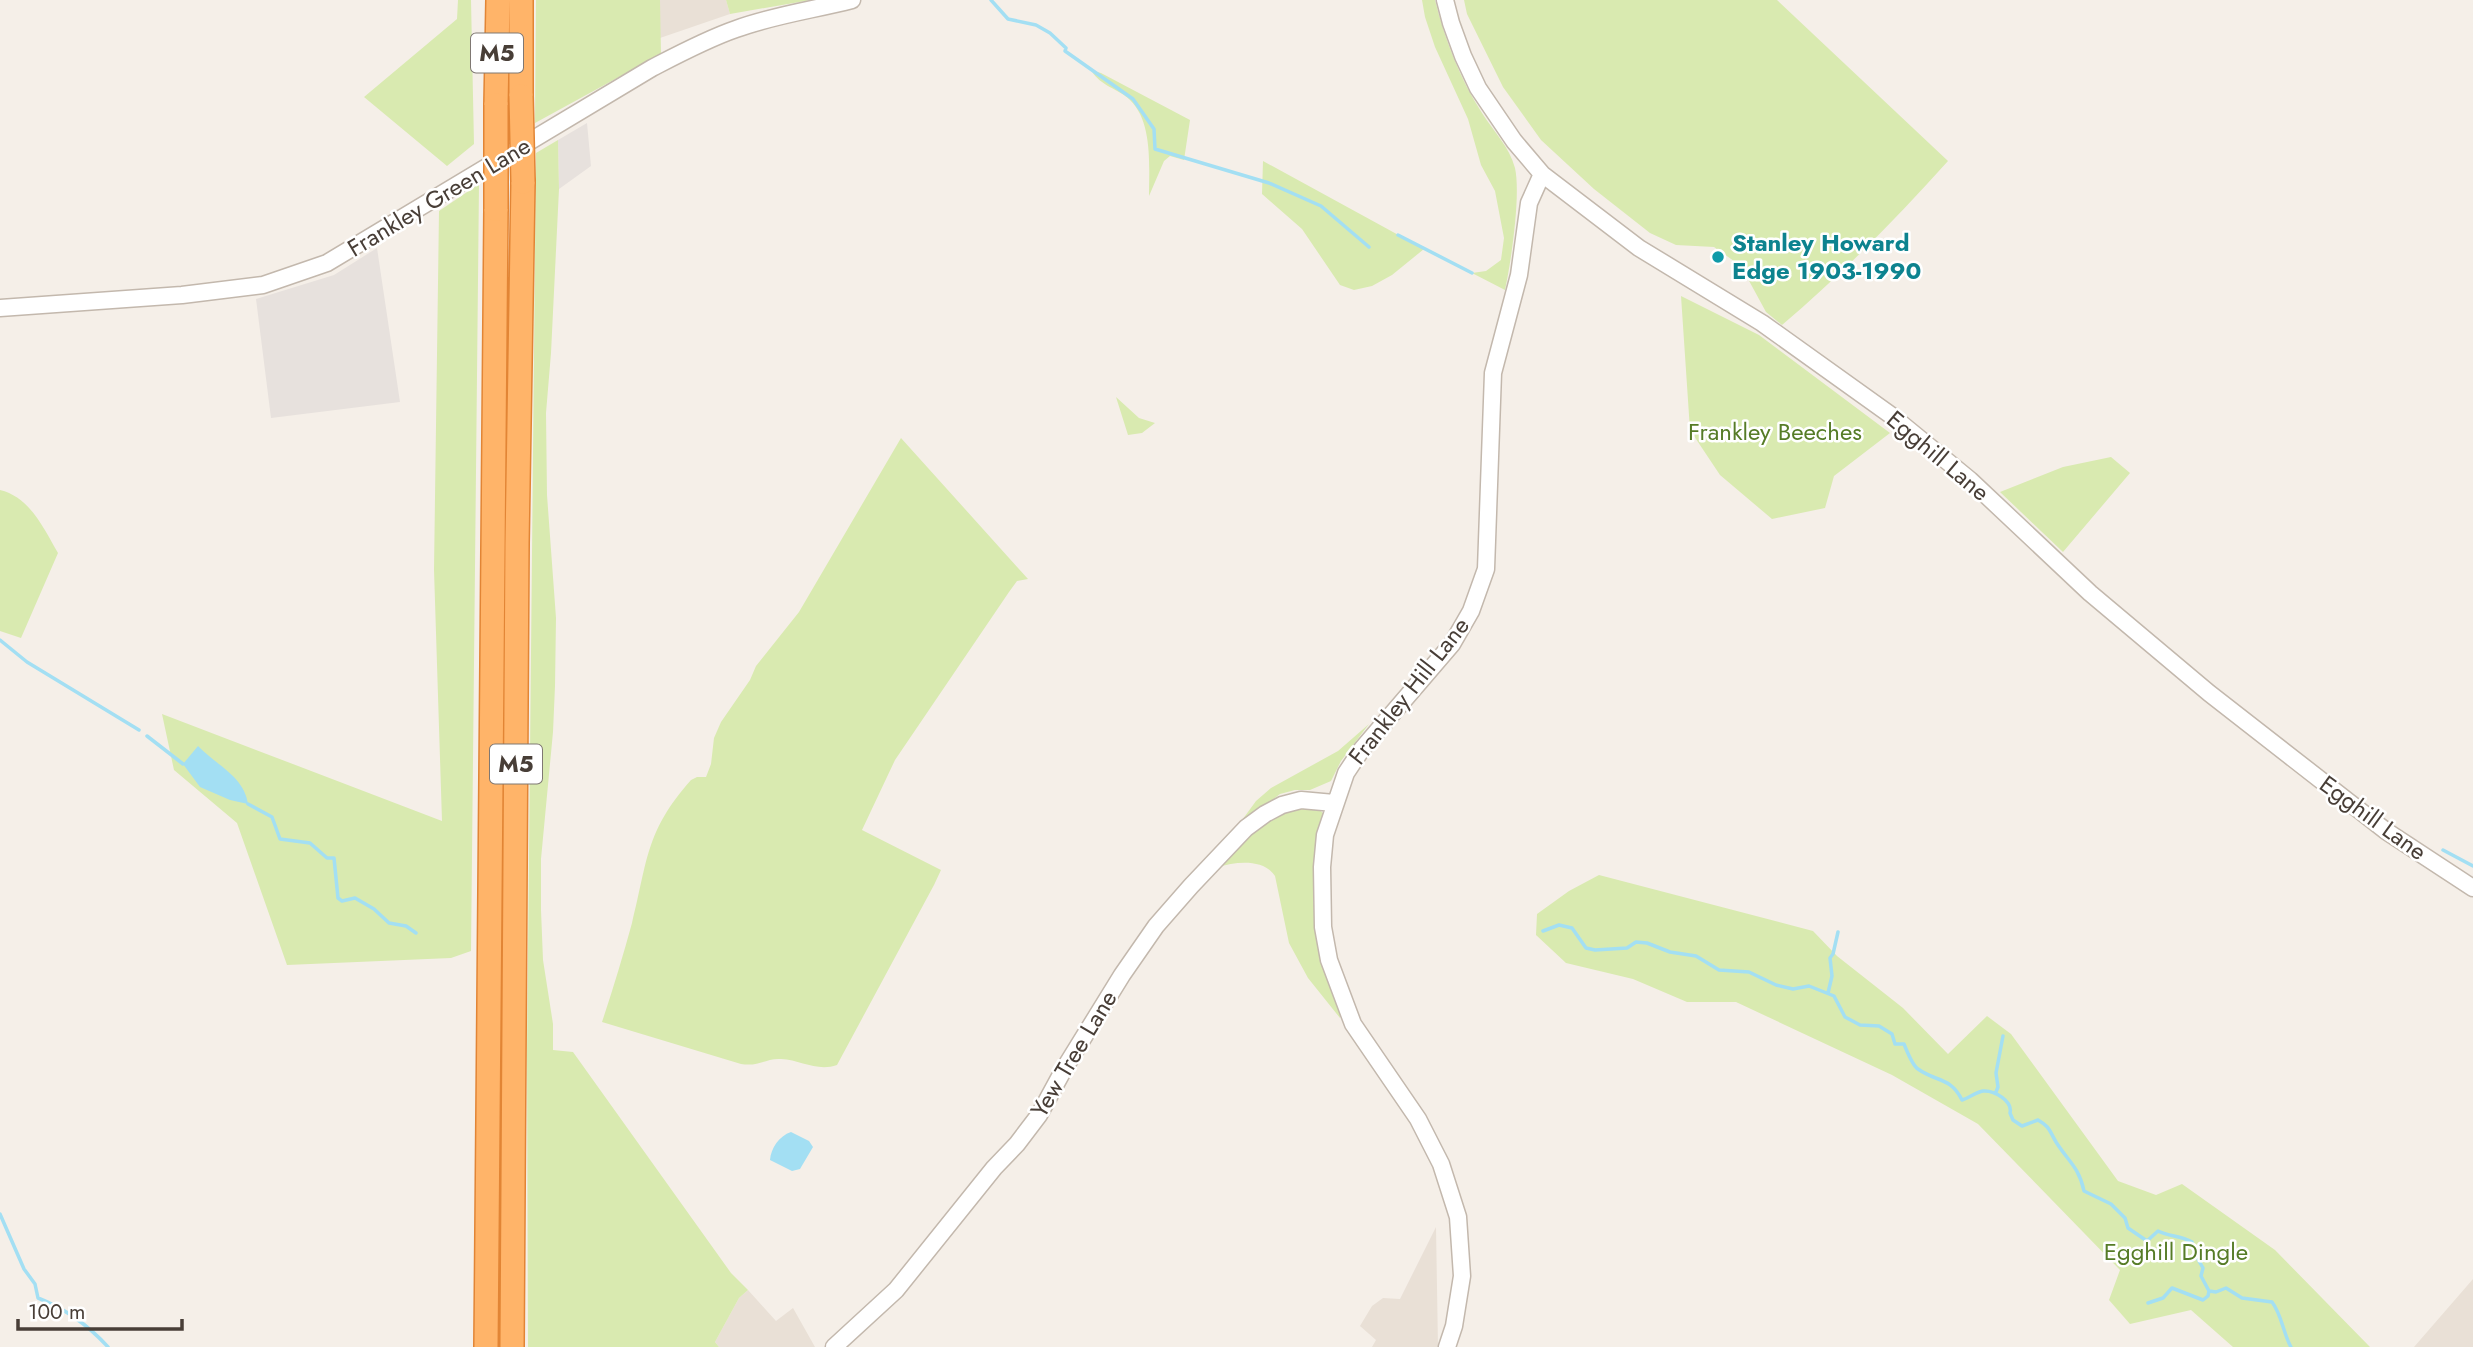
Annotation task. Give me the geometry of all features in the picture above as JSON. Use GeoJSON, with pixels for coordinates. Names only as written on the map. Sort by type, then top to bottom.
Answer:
{"type":"FeatureCollection","features":[{"type":"Feature","properties":{"kind":"highway","name":"M5"},"geometry":{"type":"LineString","coordinates":[[486,1347],[498,0]]}},
{"type":"Feature","properties":{"kind":"highway","name":"M5"},"geometry":{"type":"LineString","coordinates":[[512,1347],[523,182],[521,0]]}},
{"type":"Feature","properties":{"kind":"street","name":"Frankley Green Lane"},"geometry":{"type":"LineString","coordinates":[[0,308],[182,295],[263,285],[327,263],[652,68],[689,49],[736,28],[791,12],[852,0]]}},
{"type":"Feature","properties":{"kind":"street","name":"Egghill Lane"},"geometry":{"type":"LineString","coordinates":[[1445,0],[1459,45],[1478,88],[1514,141],[1542,174],[1639,247],[1762,323],[1892,416],[1970,480],[2090,593],[2209,693],[2386,831],[2473,888]]}},
{"type":"Feature","properties":{"kind":"street","name":"Frankley Hill Lane"},"geometry":{"type":"LineString","coordinates":[[1447,1347],[1454,1326],[1462,1276],[1458,1217],[1441,1164],[1418,1119],[1353,1024],[1329,960],[1323,927],[1322,867],[1325,835],[1346,773],[1362,749],[1452,644],[1471,611],[1486,569],[1493,373],[1519,275],[1529,203],[1542,174]]}},
{"type":"Feature","properties":{"kind":"street","name":"Yew Tree Lane"},"geometry":{"type":"LineString","coordinates":[[834,1347],[896,1290],[994,1168],[1017,1144],[1039,1115],[1122,975],[1156,926],[1191,886],[1246,828],[1265,814],[1282,805],[1301,800],[1334,803]]}},
{"type":"Feature","properties":{"kind":"shaded area"},"geometry":{"type":"Polygon","coordinates":[[[660,0],[726,0],[730,14],[660,38],[660,0]]]}},
{"type":"Feature","properties":{"kind":"shaded area"},"geometry":{"type":"Polygon","coordinates":[[[587,123],[591,166],[559,189],[558,140],[587,123]]]}},
{"type":"Feature","properties":{"kind":"shaded area"},"geometry":{"type":"Polygon","coordinates":[[[377,248],[400,402],[271,418],[256,299],[334,275],[377,248]]]}},
{"type":"Feature","properties":{"kind":"shaded area"},"geometry":{"type":"Polygon","coordinates":[[[1436,1227],[1438,1347],[1372,1347],[1376,1340],[1360,1326],[1372,1306],[1383,1298],[1400,1299],[1436,1227]]]}},
{"type":"Feature","properties":{"kind":"shaded area"},"geometry":{"type":"Polygon","coordinates":[[[2473,1279],[2473,1347],[2414,1347],[2473,1279]]]}},
{"type":"Feature","properties":{"kind":"shaded area"},"geometry":{"type":"Polygon","coordinates":[[[748,1290],[776,1321],[793,1308],[815,1347],[719,1347],[715,1342],[739,1298],[748,1290]]]}},
{"type":"Feature","properties":{"kind":"green space"},"geometry":{"type":"Polygon","coordinates":[[[458,0],[471,0],[474,144],[447,166],[364,97],[457,19],[458,0]]]}},
{"type":"Feature","properties":{"kind":"green space"},"geometry":{"type":"Polygon","coordinates":[[[536,0],[660,0],[661,54],[535,123],[536,0]]]}},
{"type":"Feature","properties":{"kind":"green space"},"geometry":{"type":"Polygon","coordinates":[[[726,0],[811,0],[730,14],[726,0]]]}},
{"type":"Feature","properties":{"kind":"green space"},"geometry":{"type":"Polygon","coordinates":[[[1422,0],[1435,0],[1443,30],[1460,73],[1482,113],[1505,146],[1515,168],[1516,211],[1505,290],[1472,273],[1486,271],[1501,260],[1504,238],[1495,191],[1481,165],[1468,119],[1435,47],[1422,0]]]}},
{"type":"Feature","properties":{"kind":"green space"},"geometry":{"type":"Polygon","coordinates":[[[1464,0],[1777,0],[1948,161],[1868,246],[1782,325],[1766,312],[1741,266],[1714,247],[1676,245],[1650,233],[1594,189],[1541,140],[1503,87],[1467,14],[1464,0]]]}},
{"type":"Feature","properties":{"kind":"green space"},"geometry":{"type":"Polygon","coordinates":[[[1091,70],[1190,120],[1184,160],[1170,156],[1164,161],[1149,196],[1148,145],[1143,120],[1130,100],[1105,84],[1091,70]]]}},
{"type":"Feature","properties":{"kind":"green space"},"geometry":{"type":"Polygon","coordinates":[[[558,140],[559,189],[546,413],[547,495],[556,618],[555,686],[541,859],[543,960],[553,1024],[553,1050],[573,1052],[731,1273],[748,1290],[739,1298],[715,1342],[719,1347],[528,1347],[527,1053],[536,153],[558,140]]]}},
{"type":"Feature","properties":{"kind":"green space"},"geometry":{"type":"Polygon","coordinates":[[[1263,161],[1424,249],[1392,275],[1372,286],[1354,290],[1340,285],[1302,229],[1262,194],[1263,161]]]}},
{"type":"Feature","properties":{"kind":"green space"},"geometry":{"type":"Polygon","coordinates":[[[479,184],[471,951],[451,958],[287,965],[237,823],[174,770],[162,714],[442,821],[434,570],[439,211],[479,184]]]}},
{"type":"Feature","properties":{"kind":"green space","name":"Frankley Beeches"},"geometry":{"type":"Polygon","coordinates":[[[1681,296],[1759,335],[1890,433],[1834,476],[1825,508],[1772,519],[1720,475],[1690,430],[1681,296]]]}},
{"type":"Feature","properties":{"kind":"green space"},"geometry":{"type":"Polygon","coordinates":[[[1116,397],[1139,418],[1155,423],[1142,433],[1128,435],[1116,397]]]}},
{"type":"Feature","properties":{"kind":"green space"},"geometry":{"type":"Polygon","coordinates":[[[901,438],[1028,579],[1017,581],[895,760],[862,830],[941,870],[934,885],[837,1065],[823,1067],[781,1059],[741,1064],[602,1022],[656,831],[676,798],[691,780],[706,777],[711,764],[714,738],[721,722],[750,680],[756,666],[799,612],[901,438]]]}},
{"type":"Feature","properties":{"kind":"green space"},"geometry":{"type":"Polygon","coordinates":[[[2111,457],[2130,473],[2063,552],[2000,492],[2063,467],[2111,457]]]}},
{"type":"Feature","properties":{"kind":"green space"},"geometry":{"type":"Polygon","coordinates":[[[0,490],[20,499],[28,507],[58,553],[21,638],[0,631],[0,490]]]}},
{"type":"Feature","properties":{"kind":"green space"},"geometry":{"type":"Polygon","coordinates":[[[1369,724],[1341,761],[1331,781],[1310,790],[1280,794],[1237,827],[1256,801],[1271,788],[1338,751],[1369,724]]]}},
{"type":"Feature","properties":{"kind":"green space"},"geometry":{"type":"Polygon","coordinates":[[[1312,804],[1323,813],[1313,894],[1315,919],[1341,1006],[1340,1018],[1308,978],[1289,943],[1275,876],[1270,870],[1256,864],[1240,863],[1218,867],[1250,833],[1276,815],[1312,804]]]}},
{"type":"Feature","properties":{"kind":"green space","name":"Egghill Dingle"},"geometry":{"type":"Polygon","coordinates":[[[1599,875],[1813,931],[1837,956],[1903,1008],[1948,1054],[1987,1016],[2011,1034],[2118,1181],[2156,1195],[2182,1184],[2275,1250],[2370,1347],[2233,1347],[2191,1310],[2130,1324],[2109,1300],[2120,1270],[1978,1124],[1892,1075],[1736,1002],[1687,1002],[1633,979],[1566,963],[1536,935],[1537,914],[1569,891],[1599,875]]]}},
{"type":"Feature","properties":{"kind":"water"},"geometry":{"type":"Polygon","coordinates":[[[198,746],[235,778],[248,804],[230,800],[200,787],[183,764],[198,746]]]}},
{"type":"Feature","properties":{"kind":"water"},"geometry":{"type":"Polygon","coordinates":[[[791,1132],[809,1141],[813,1147],[800,1169],[792,1171],[770,1160],[776,1143],[791,1132]]]}},
{"type":"Feature","properties":{"kind":"waterway"},"geometry":{"type":"LineString","coordinates":[[991,0],[1008,19],[1036,25],[1050,33],[1066,48],[1065,51],[1133,99],[1154,129],[1155,149],[1269,183],[1321,206],[1369,247]]}},
{"type":"Feature","properties":{"kind":"waterway"},"geometry":{"type":"LineString","coordinates":[[1398,235],[1472,273]]}},
{"type":"Feature","properties":{"kind":"waterway"},"geometry":{"type":"LineString","coordinates":[[0,640],[27,662],[139,730]]}},
{"type":"Feature","properties":{"kind":"waterway"},"geometry":{"type":"LineString","coordinates":[[147,736],[183,764]]}},
{"type":"Feature","properties":{"kind":"waterway"},"geometry":{"type":"LineString","coordinates":[[248,804],[272,817],[280,839],[310,843],[327,858],[334,858],[338,898],[342,901],[355,898],[374,909],[389,923],[406,926],[416,933]]}},
{"type":"Feature","properties":{"kind":"waterway"},"geometry":{"type":"LineString","coordinates":[[2443,850],[2473,866]]}},
{"type":"Feature","properties":{"kind":"waterway"},"geometry":{"type":"LineString","coordinates":[[1543,931],[1559,925],[1572,928],[1586,948],[1595,950],[1627,948],[1636,942],[1647,943],[1670,952],[1696,956],[1719,970],[1749,972],[1776,985],[1793,989],[1809,986],[1834,996],[1845,1017],[1860,1025],[1879,1026],[1892,1034],[1895,1044],[1904,1044],[1916,1067],[1953,1087],[1962,1100],[1980,1092],[1992,1092],[2009,1104],[2013,1120],[2022,1126],[2038,1120],[2045,1125],[2076,1170],[2084,1191],[2111,1204],[2125,1218],[2128,1228],[2147,1241],[2158,1231],[2192,1242],[2203,1268],[2201,1276],[2209,1291],[2216,1292],[2226,1288],[2242,1298],[2272,1302],[2291,1347]]}},
{"type":"Feature","properties":{"kind":"waterway"},"geometry":{"type":"LineString","coordinates":[[1828,993],[1832,976],[1830,958],[1838,932]]}},
{"type":"Feature","properties":{"kind":"waterway"},"geometry":{"type":"LineString","coordinates":[[1996,1092],[1996,1073],[2003,1036]]}},
{"type":"Feature","properties":{"kind":"waterway"},"geometry":{"type":"LineString","coordinates":[[0,1214],[24,1269],[35,1284],[38,1298],[76,1318],[108,1347]]}},
{"type":"Feature","properties":{"kind":"waterway"},"geometry":{"type":"LineString","coordinates":[[2148,1303],[2163,1298],[2172,1288],[2203,1300],[2209,1291]]}},
{"type":"Feature","properties":{"kind":"place","name":"Stanley Howard Edge 1903-1990"},"geometry":{"type":"Point","coordinates":[1718,257]}}]}
